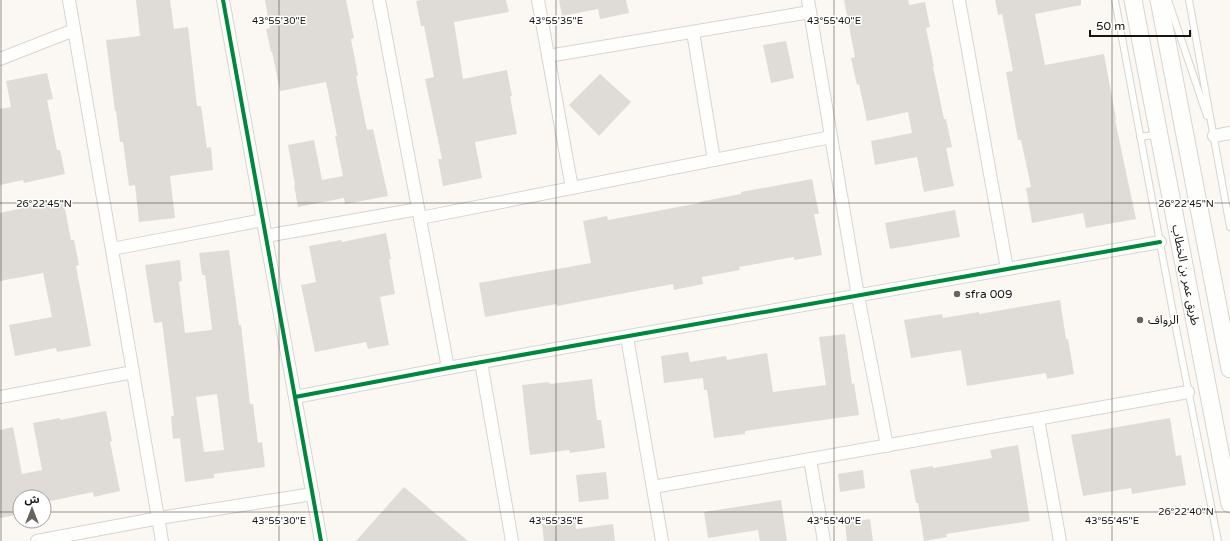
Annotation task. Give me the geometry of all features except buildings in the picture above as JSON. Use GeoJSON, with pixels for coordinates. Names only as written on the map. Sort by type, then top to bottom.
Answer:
{"type":"FeatureCollection","features":[{"type":"Feature","properties":{"kind":"main road","name":"طريق عمر بن الخطاب"},"geometry":{"type":"LineString","coordinates":[[1133,0],[1230,504]]}},
{"type":"Feature","properties":{"kind":"main road"},"geometry":{"type":"LineString","coordinates":[[1159,0],[1230,369]]}},
{"type":"Feature","properties":{"kind":"street"},"geometry":{"type":"LineString","coordinates":[[69,0],[162,541]]}},
{"type":"Feature","properties":{"kind":"street"},"geometry":{"type":"LineString","coordinates":[[223,0],[321,541]]}},
{"type":"Feature","properties":{"kind":"street"},"geometry":{"type":"LineString","coordinates":[[380,0],[448,368]]}},
{"type":"Feature","properties":{"kind":"street"},"geometry":{"type":"LineString","coordinates":[[538,0],[572,188]]}},
{"type":"Feature","properties":{"kind":"street"},"geometry":{"type":"LineString","coordinates":[[959,0],[1007,269]]}},
{"type":"Feature","properties":{"kind":"street"},"geometry":{"type":"LineString","coordinates":[[548,56],[693,32],[809,6],[858,296],[887,446]]}},
{"type":"Feature","properties":{"kind":"street"},"geometry":{"type":"LineString","coordinates":[[0,59],[74,30]]}},
{"type":"Feature","properties":{"kind":"street"},"geometry":{"type":"LineString","coordinates":[[693,32],[714,160]]}},
{"type":"Feature","properties":{"kind":"street"},"geometry":{"type":"LineString","coordinates":[[1214,136],[1230,133]]}},
{"type":"Feature","properties":{"kind":"street"},"geometry":{"type":"LineString","coordinates":[[266,236],[419,214],[572,188],[831,137]]}},
{"type":"Feature","properties":{"kind":"street"},"geometry":{"type":"LineString","coordinates":[[112,249],[263,220]]}},
{"type":"Feature","properties":{"kind":"street"},"geometry":{"type":"LineString","coordinates":[[295,397],[481,362],[1160,242]]}},
{"type":"Feature","properties":{"kind":"street"},"geometry":{"type":"LineString","coordinates":[[627,337],[662,541]]}},
{"type":"Feature","properties":{"kind":"street"},"geometry":{"type":"LineString","coordinates":[[481,362],[512,541]]}},
{"type":"Feature","properties":{"kind":"street"},"geometry":{"type":"LineString","coordinates":[[0,397],[134,372]]}},
{"type":"Feature","properties":{"kind":"street"},"geometry":{"type":"LineString","coordinates":[[653,487],[1188,392]]}},
{"type":"Feature","properties":{"kind":"street"},"geometry":{"type":"LineString","coordinates":[[1038,419],[1057,540]]}},
{"type":"Feature","properties":{"kind":"street"},"geometry":{"type":"LineString","coordinates":[[810,459],[824,541]]}},
{"type":"Feature","properties":{"kind":"street"},"geometry":{"type":"LineString","coordinates":[[37,541],[159,518],[313,494]]}},
{"type":"Feature","properties":{"kind":"lane"},"geometry":{"type":"LineString","coordinates":[[1116,0],[1188,392],[1218,541]]}},
{"type":"Feature","properties":{"kind":"lane"},"geometry":{"type":"LineString","coordinates":[[1168,0],[1214,136]]}},
{"type":"Feature","properties":{"kind":"lane"},"geometry":{"type":"LineString","coordinates":[[1190,0],[1230,227]]}},
{"type":"Feature","properties":{"kind":"lane"},"geometry":{"type":"LineString","coordinates":[[1140,137],[1159,134]]}},
{"type":"Feature","properties":{"kind":"cycle path"},"geometry":{"type":"LineString","coordinates":[[223,0],[321,541]]}},
{"type":"Feature","properties":{"kind":"cycle path"},"geometry":{"type":"LineString","coordinates":[[295,397],[448,368],[1160,242]]}},
{"type":"Feature","properties":{"kind":"place","name":"sfra 009"},"geometry":{"type":"Point","coordinates":[957,294]}},
{"type":"Feature","properties":{"kind":"place","name":"الرواف"},"geometry":{"type":"Point","coordinates":[1140,320]}}]}
